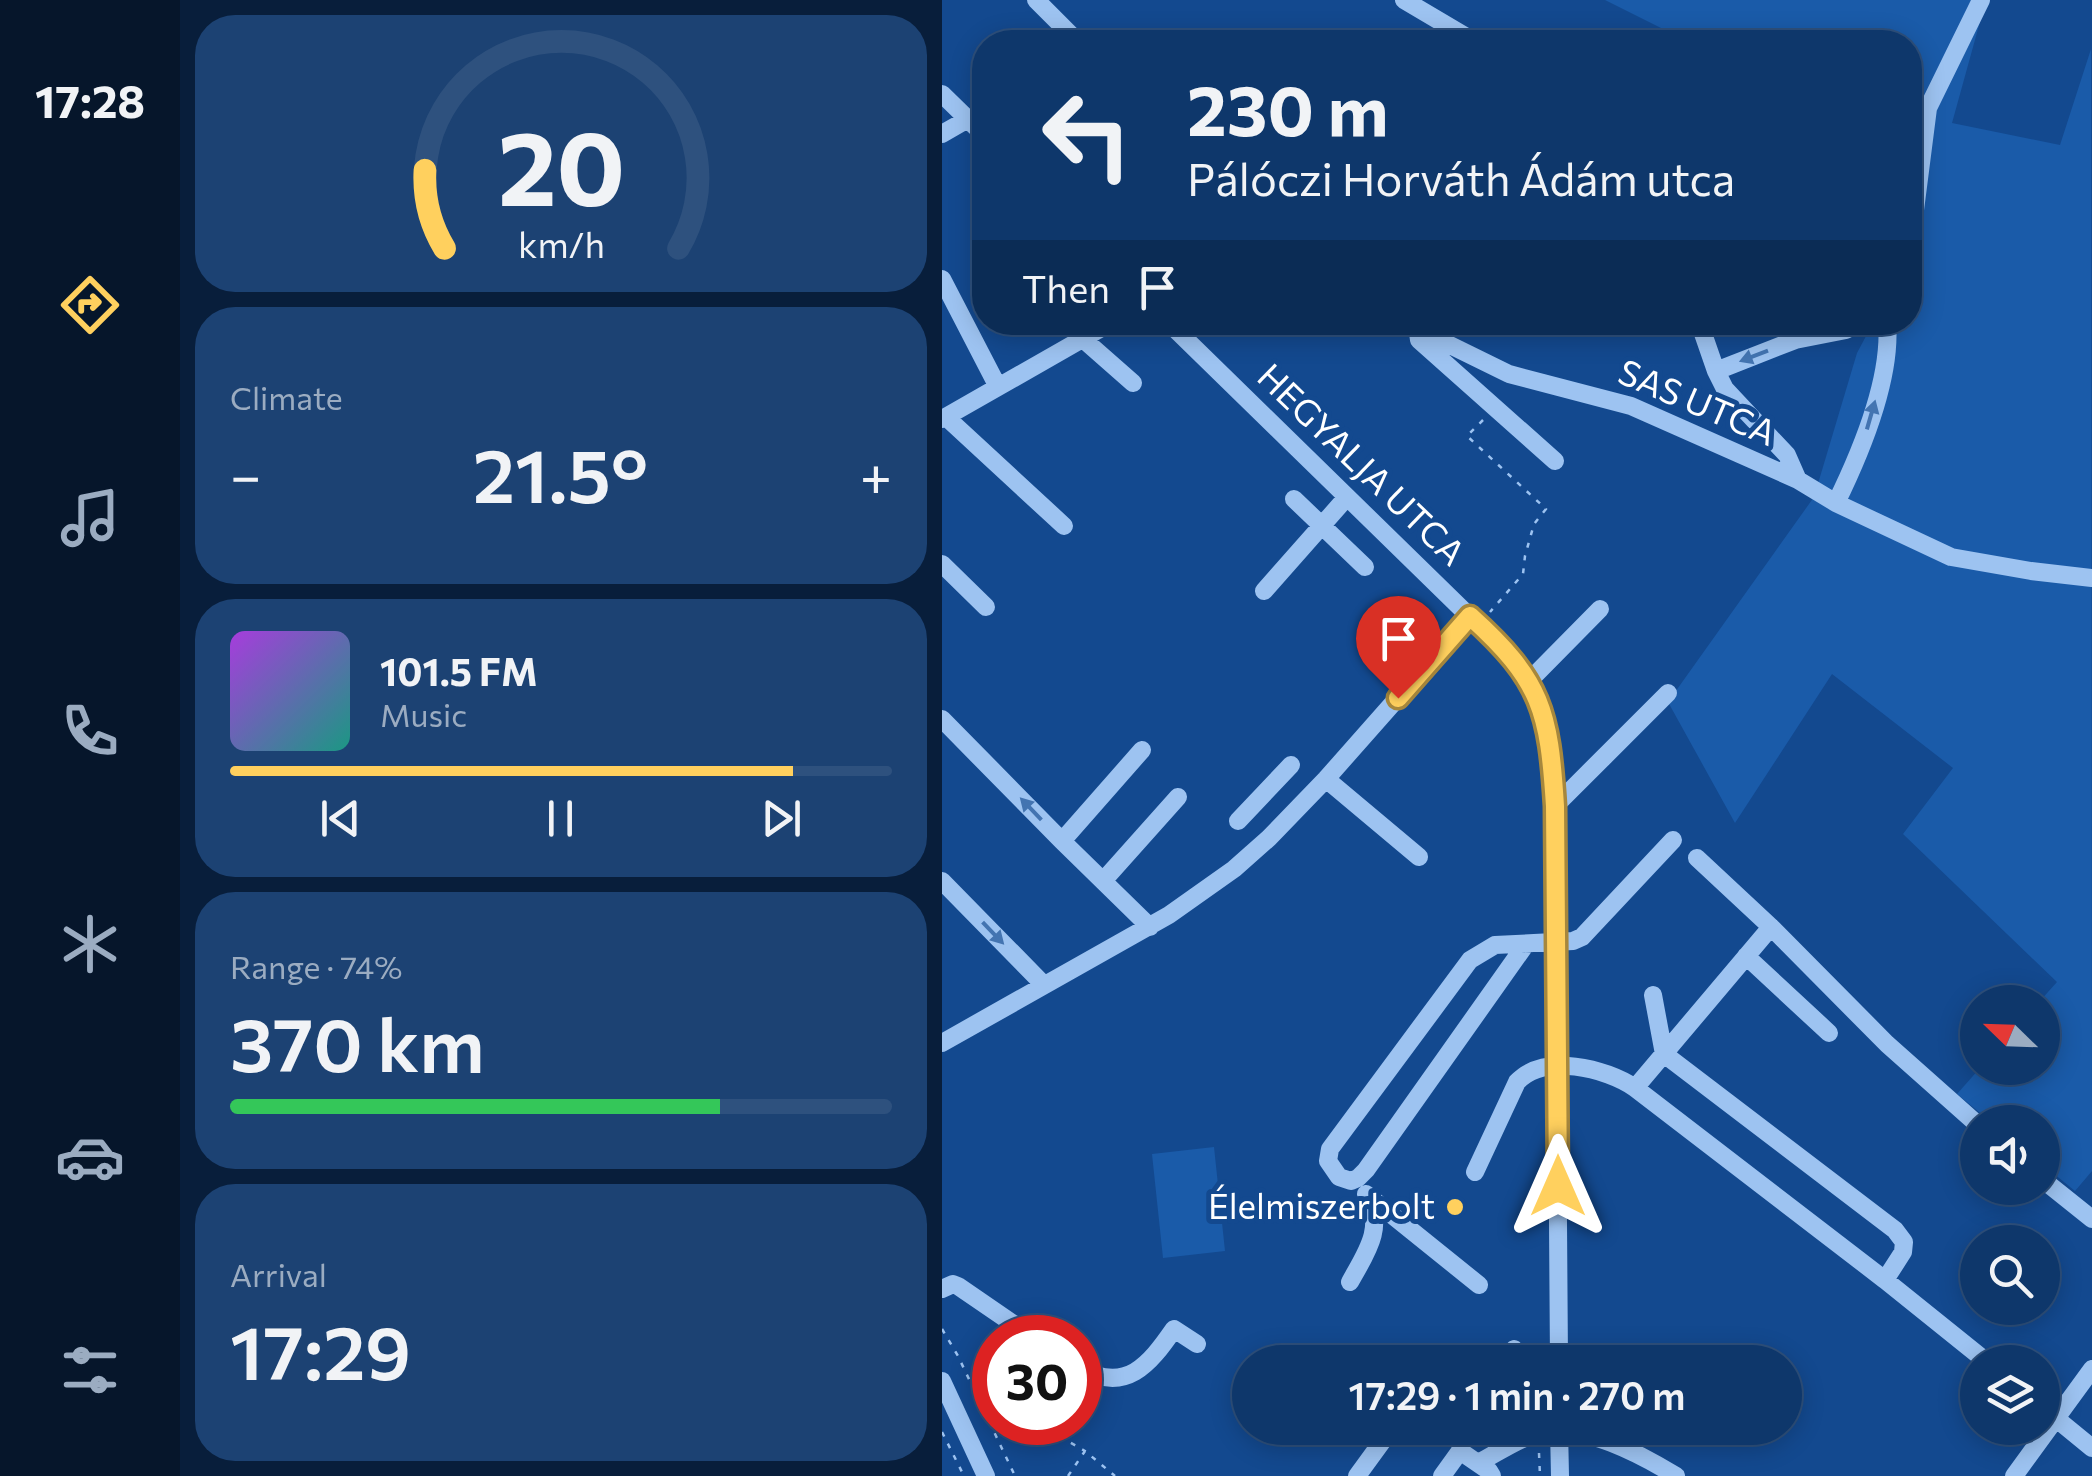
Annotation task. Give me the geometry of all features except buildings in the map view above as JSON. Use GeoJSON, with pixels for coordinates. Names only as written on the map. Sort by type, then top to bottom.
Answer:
{"type":"FeatureCollection","features":[{"type":"Feature","properties":{"kind":"street"},"geometry":{"type":"LineString","coordinates":[[1036,0],[1066,30]]}},
{"type":"Feature","properties":{"kind":"street"},"geometry":{"type":"LineString","coordinates":[[1404,0],[1455,30]]}},
{"type":"Feature","properties":{"kind":"street"},"geometry":{"type":"LineString","coordinates":[[1922,155],[1928,108],[1981,0]]}},
{"type":"Feature","properties":{"kind":"street"},"geometry":{"type":"LineString","coordinates":[[942,94],[972,123]]}},
{"type":"Feature","properties":{"kind":"street"},"geometry":{"type":"LineString","coordinates":[[942,134],[968,119]]}},
{"type":"Feature","properties":{"kind":"street"},"geometry":{"type":"LineString","coordinates":[[942,279],[998,387]]}},
{"type":"Feature","properties":{"kind":"street"},"geometry":{"type":"LineString","coordinates":[[1064,526],[944,418],[1091,335]]}},
{"type":"Feature","properties":{"kind":"street","name":"HEGYALJA UTCA"},"geometry":{"type":"LineString","coordinates":[[1181,335],[1510,656],[1542,707],[1555,806],[1559,1345]]}},
{"type":"Feature","properties":{"kind":"street"},"geometry":{"type":"LineString","coordinates":[[1416,335],[1555,461]]}},
{"type":"Feature","properties":{"kind":"street","name":"SAS UTCA"},"geometry":{"type":"LineString","coordinates":[[1429,335],[1509,374],[1631,406],[1798,480],[1836,503],[1951,558],[2092,578]]}},
{"type":"Feature","properties":{"kind":"street"},"geometry":{"type":"LineString","coordinates":[[1704,335],[1725,389],[1787,455],[1798,480]]}},
{"type":"Feature","properties":{"kind":"street"},"geometry":{"type":"LineString","coordinates":[[1716,371],[1795,340],[1820,335]]}},
{"type":"Feature","properties":{"kind":"street"},"geometry":{"type":"LineString","coordinates":[[1836,503],[1869,425],[1888,335]]}},
{"type":"Feature","properties":{"kind":"street"},"geometry":{"type":"LineString","coordinates":[[1084,339],[1132,384]]}},
{"type":"Feature","properties":{"kind":"street"},"geometry":{"type":"LineString","coordinates":[[1264,591],[1348,497]]}},
{"type":"Feature","properties":{"kind":"street"},"geometry":{"type":"LineString","coordinates":[[1294,499],[1364,567]]}},
{"type":"Feature","properties":{"kind":"street"},"geometry":{"type":"LineString","coordinates":[[942,564],[986,607]]}},
{"type":"Feature","properties":{"kind":"street"},"geometry":{"type":"LineString","coordinates":[[1529,681],[1600,609]]}},
{"type":"Feature","properties":{"kind":"street"},"geometry":{"type":"LineString","coordinates":[[942,1043],[1150,926],[1234,869],[1270,838],[1474,620]]}},
{"type":"Feature","properties":{"kind":"street"},"geometry":{"type":"LineString","coordinates":[[1555,806],[1668,694]]}},
{"type":"Feature","properties":{"kind":"street"},"geometry":{"type":"LineString","coordinates":[[942,718],[1150,926]]}},
{"type":"Feature","properties":{"kind":"street"},"geometry":{"type":"LineString","coordinates":[[1062,841],[1142,750]]}},
{"type":"Feature","properties":{"kind":"street"},"geometry":{"type":"LineString","coordinates":[[1238,821],[1291,765]]}},
{"type":"Feature","properties":{"kind":"street"},"geometry":{"type":"LineString","coordinates":[[1326,779],[1419,857]]}},
{"type":"Feature","properties":{"kind":"street"},"geometry":{"type":"LineString","coordinates":[[1274,783],[1301,804]]}},
{"type":"Feature","properties":{"kind":"street"},"geometry":{"type":"LineString","coordinates":[[1103,881],[1178,797]]}},
{"type":"Feature","properties":{"kind":"street"},"geometry":{"type":"LineString","coordinates":[[1479,1286],[1350,1181],[1340,1177],[1328,1161],[1330,1149],[1470,960],[1495,945],[1557,942],[1582,936],[1674,840]]}},
{"type":"Feature","properties":{"kind":"street"},"geometry":{"type":"LineString","coordinates":[[1697,858],[1887,1044],[1960,1109]]}},
{"type":"Feature","properties":{"kind":"street"},"geometry":{"type":"LineString","coordinates":[[942,881],[1044,984]]}},
{"type":"Feature","properties":{"kind":"street"},"geometry":{"type":"LineString","coordinates":[[1635,1088],[1770,927]]}},
{"type":"Feature","properties":{"kind":"street"},"geometry":{"type":"LineString","coordinates":[[1350,1181],[1366,1170],[1526,944]]}},
{"type":"Feature","properties":{"kind":"street"},"geometry":{"type":"LineString","coordinates":[[1746,956],[1829,1032]]}},
{"type":"Feature","properties":{"kind":"street"},"geometry":{"type":"LineString","coordinates":[[1653,995],[1664,1054],[1895,1230],[1904,1242],[1886,1280]]}},
{"type":"Feature","properties":{"kind":"street"},"geometry":{"type":"LineString","coordinates":[[1475,1172],[1518,1082],[1534,1069],[1558,1066],[1614,1075],[1967,1345]]}},
{"type":"Feature","properties":{"kind":"street"},"geometry":{"type":"LineString","coordinates":[[2060,1193],[2092,1219]]}},
{"type":"Feature","properties":{"kind":"street"},"geometry":{"type":"LineString","coordinates":[[1350,1282],[1373,1238],[1374,1212],[1366,1194]]}},
{"type":"Feature","properties":{"kind":"street"},"geometry":{"type":"LineString","coordinates":[[942,1289],[958,1286],[1000,1315]]}},
{"type":"Feature","properties":{"kind":"street"},"geometry":{"type":"LineString","coordinates":[[1102,1378],[1131,1374],[1154,1357],[1174,1328],[1197,1344]]}},
{"type":"Feature","properties":{"kind":"street"},"geometry":{"type":"LineString","coordinates":[[2060,1415],[2092,1369]]}},
{"type":"Feature","properties":{"kind":"street"},"geometry":{"type":"LineString","coordinates":[[942,1381],[950,1418],[986,1476]]}},
{"type":"Feature","properties":{"kind":"street"},"geometry":{"type":"LineString","coordinates":[[2060,1421],[2092,1448]]}},
{"type":"Feature","properties":{"kind":"street"},"geometry":{"type":"LineString","coordinates":[[1357,1476],[1380,1445]]}},
{"type":"Feature","properties":{"kind":"street"},"geometry":{"type":"LineString","coordinates":[[1442,1476],[1461,1445]]}},
{"type":"Feature","properties":{"kind":"street"},"geometry":{"type":"LineString","coordinates":[[1460,1450],[1485,1470],[1520,1445]]}},
{"type":"Feature","properties":{"kind":"street"},"geometry":{"type":"LineString","coordinates":[[1559,1445],[1560,1476]]}},
{"type":"Feature","properties":{"kind":"street"},"geometry":{"type":"LineString","coordinates":[[1615,1445],[1676,1476]]}},
{"type":"Feature","properties":{"kind":"street"},"geometry":{"type":"LineString","coordinates":[[2014,1476],[2037,1445]]}},
{"type":"Feature","properties":{"kind":"path"},"geometry":{"type":"LineString","coordinates":[[1474,620],[1523,574],[1534,524],[1546,509],[1467,436],[1492,411],[1483,402],[1486,400]]}},
{"type":"Feature","properties":{"kind":"path"},"geometry":{"type":"LineString","coordinates":[[942,1329],[972,1385]]}},
{"type":"Feature","properties":{"kind":"path"},"geometry":{"type":"LineString","coordinates":[[942,1432],[964,1476]]}},
{"type":"Feature","properties":{"kind":"path"},"geometry":{"type":"LineString","coordinates":[[1001,1445],[1015,1476]]}},
{"type":"Feature","properties":{"kind":"path"},"geometry":{"type":"LineString","coordinates":[[1075,1445],[1115,1476]]}},
{"type":"Feature","properties":{"kind":"path"},"geometry":{"type":"LineString","coordinates":[[1539,1445],[1540,1476]]}},
{"type":"Feature","properties":{"kind":"path"},"geometry":{"type":"LineString","coordinates":[[1068,1476],[1085,1451]]}},
{"type":"Feature","properties":{"kind":"shaded area"},"geometry":{"type":"Polygon","coordinates":[[[1605,0],[1986,0],[1952,123],[2060,145],[2091,49],[2092,1171],[2075,1191],[2060,1179],[2060,1105],[1970,1105],[1957,1094],[1965,1085],[2060,1085],[2060,985],[2054,985],[2057,982],[1903,834],[1953,768],[1832,674],[1735,823],[1668,702],[1814,497],[1857,353],[1867,335],[1922,335],[1922,171],[1932,120],[1922,119],[1922,30],[1665,30],[1605,0]]]}},
{"type":"Feature","properties":{"kind":"shaded area"},"geometry":{"type":"Polygon","coordinates":[[[1214,1147],[1225,1251],[1163,1258],[1152,1154],[1214,1147]]]}},
{"type":"Feature","properties":{"kind":"place","name":"Élelmiszerbolt"},"geometry":{"type":"Point","coordinates":[1455,1207]}},
{"type":"Feature","properties":{"kind":"route"},"geometry":{"type":"LineString","coordinates":[[1398,698],[1470,616],[1520,668],[1542,707],[1552,757],[1555,806],[1558,1186]]}}]}
